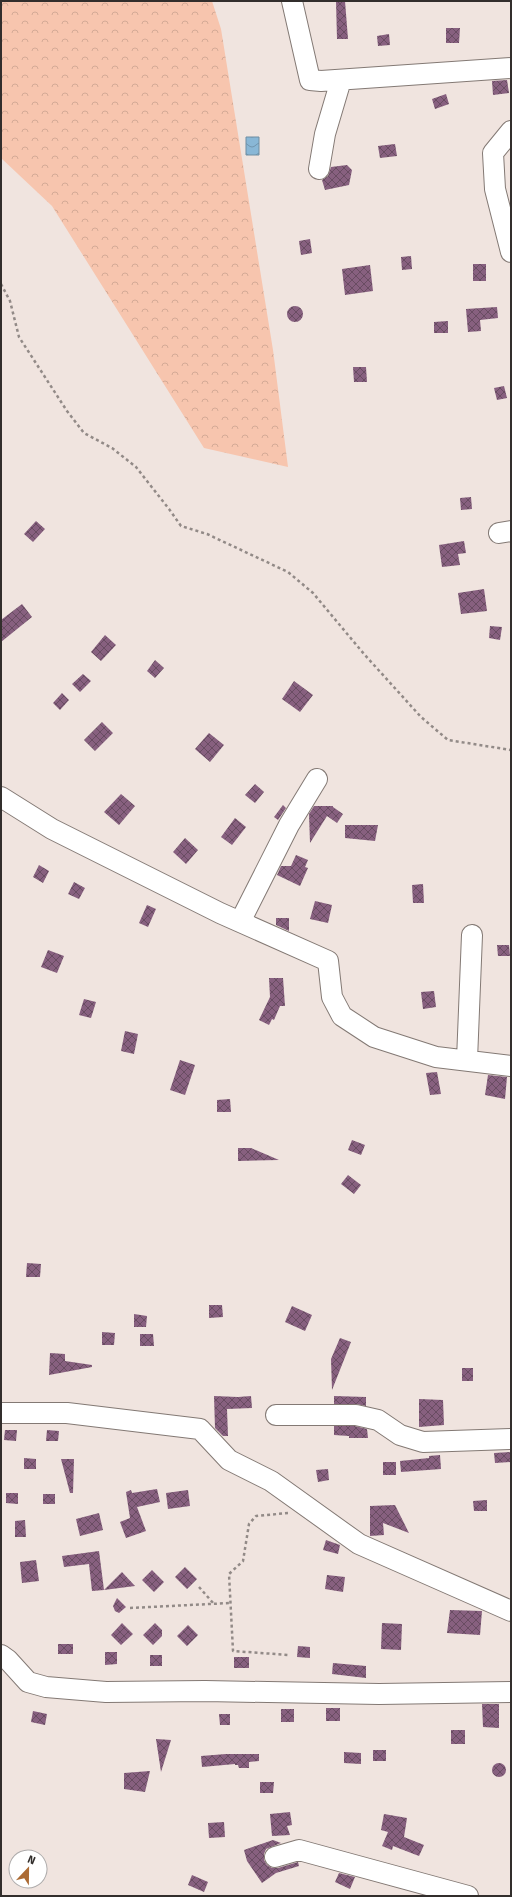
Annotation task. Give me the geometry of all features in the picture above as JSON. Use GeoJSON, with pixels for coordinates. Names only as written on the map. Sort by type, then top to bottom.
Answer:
{"type":"FeatureCollection","features":[{"type":"Feature","properties":{"kind":"street"},"geometry":{"type":"LineString","coordinates":[[292,1],[310,80],[341,80],[511,68]]}},
{"type":"Feature","properties":{"kind":"street"},"geometry":{"type":"LineString","coordinates":[[319,168],[325,134],[341,80]]}},
{"type":"Feature","properties":{"kind":"street"},"geometry":{"type":"LineString","coordinates":[[511,131],[493,153],[495,189],[511,252]]}},
{"type":"Feature","properties":{"kind":"street"},"geometry":{"type":"LineString","coordinates":[[240,922],[289,825],[317,779]]}},
{"type":"Feature","properties":{"kind":"street"},"geometry":{"type":"LineString","coordinates":[[1,797],[52,829],[240,922],[328,961],[332,997],[342,1016],[374,1038],[436,1057],[511,1066]]}},
{"type":"Feature","properties":{"kind":"street"},"geometry":{"type":"LineString","coordinates":[[467,1060],[472,935]]}},
{"type":"Feature","properties":{"kind":"street"},"geometry":{"type":"LineString","coordinates":[[1,1413],[67,1413],[200,1429],[229,1460],[271,1481],[359,1544],[511,1611]]}},
{"type":"Feature","properties":{"kind":"street"},"geometry":{"type":"LineString","coordinates":[[276,1415],[356,1415],[378,1420],[400,1435],[423,1442],[511,1439]]}},
{"type":"Feature","properties":{"kind":"street"},"geometry":{"type":"LineString","coordinates":[[1,1655],[8,1660],[28,1682],[46,1687],[106,1692],[205,1691],[379,1694],[511,1692]]}},
{"type":"Feature","properties":{"kind":"street"},"geometry":{"type":"LineString","coordinates":[[274,1857],[298,1850],[468,1896]]}},
{"type":"Feature","properties":{"kind":"path"},"geometry":{"type":"LineString","coordinates":[[1,284],[10,301],[19,337],[67,411],[84,433],[112,448],[136,467],[181,526],[207,534],[288,572],[313,593],[364,654],[421,717],[448,740],[511,750]]}},
{"type":"Feature","properties":{"kind":"path"},"geometry":{"type":"LineString","coordinates":[[289,1654],[233,1652],[229,1574],[244,1560],[249,1524],[256,1516],[295,1512]]}},
{"type":"Feature","properties":{"kind":"path"},"geometry":{"type":"LineString","coordinates":[[199,1587],[214,1604]]}},
{"type":"Feature","properties":{"kind":"path"},"geometry":{"type":"LineString","coordinates":[[130,1608],[230,1603]]}},
{"type":"Feature","properties":{"kind":"green space"},"geometry":{"type":"Polygon","coordinates":[[[1,1],[212,1],[221,29],[273,350],[288,467],[204,448],[52,206],[1,158],[1,1]]]}},
{"type":"Feature","properties":{"kind":"water"},"geometry":{"type":"Polygon","coordinates":[[[246,137],[259,137],[259,155],[246,155],[246,137]]]}},
{"type":"Feature","properties":{"kind":"building"},"geometry":{"type":"Polygon","coordinates":[[[336,1],[345,1],[348,39],[337,39],[336,1]]]}},
{"type":"Feature","properties":{"kind":"building"},"geometry":{"type":"Polygon","coordinates":[[[446,28],[460,28],[459,43],[446,43],[446,28]]]}},
{"type":"Feature","properties":{"kind":"building"},"geometry":{"type":"Polygon","coordinates":[[[389,34],[390,45],[378,46],[377,36],[389,34]]]}},
{"type":"Feature","properties":{"kind":"building"},"geometry":{"type":"Polygon","coordinates":[[[507,80],[509,93],[493,95],[492,81],[507,80]]]}},
{"type":"Feature","properties":{"kind":"building"},"geometry":{"type":"Polygon","coordinates":[[[446,94],[449,104],[435,109],[432,99],[446,94]]]}},
{"type":"Feature","properties":{"kind":"building"},"geometry":{"type":"Polygon","coordinates":[[[395,144],[397,156],[380,158],[378,146],[395,144]]]}},
{"type":"Feature","properties":{"kind":"building"},"geometry":{"type":"Polygon","coordinates":[[[347,165],[352,170],[349,185],[325,190],[322,180],[328,176],[331,167],[347,165]]]}},
{"type":"Feature","properties":{"kind":"building"},"geometry":{"type":"Polygon","coordinates":[[[310,239],[312,253],[301,255],[299,241],[310,239]]]}},
{"type":"Feature","properties":{"kind":"building"},"geometry":{"type":"Polygon","coordinates":[[[411,256],[412,269],[402,270],[401,257],[411,256]]]}},
{"type":"Feature","properties":{"kind":"building"},"geometry":{"type":"Polygon","coordinates":[[[473,264],[486,264],[486,281],[473,281],[473,264]]]}},
{"type":"Feature","properties":{"kind":"building"},"geometry":{"type":"Polygon","coordinates":[[[370,265],[373,291],[345,295],[342,269],[370,265]]]}},
{"type":"Feature","properties":{"kind":"building"},"geometry":{"type":"Polygon","coordinates":[[[295,306],[301,308],[303,314],[301,320],[295,322],[289,320],[287,314],[289,308],[295,306]]]}},
{"type":"Feature","properties":{"kind":"building"},"geometry":{"type":"Polygon","coordinates":[[[497,307],[498,318],[480,320],[481,331],[468,332],[466,309],[497,307]]]}},
{"type":"Feature","properties":{"kind":"building"},"geometry":{"type":"Polygon","coordinates":[[[448,321],[448,333],[434,333],[434,322],[448,321]]]}},
{"type":"Feature","properties":{"kind":"building"},"geometry":{"type":"Polygon","coordinates":[[[353,367],[366,367],[367,382],[354,382],[353,367]]]}},
{"type":"Feature","properties":{"kind":"building"},"geometry":{"type":"Polygon","coordinates":[[[504,386],[507,398],[497,400],[494,388],[504,386]]]}},
{"type":"Feature","properties":{"kind":"building"},"geometry":{"type":"Polygon","coordinates":[[[471,497],[472,509],[461,510],[460,498],[471,497]]]}},
{"type":"Feature","properties":{"kind":"building"},"geometry":{"type":"Polygon","coordinates":[[[36,521],[45,529],[33,542],[24,534],[36,521]]]}},
{"type":"Feature","properties":{"kind":"building"},"geometry":{"type":"Polygon","coordinates":[[[464,541],[466,553],[458,554],[460,565],[442,567],[439,545],[464,541]]]}},
{"type":"Feature","properties":{"kind":"building"},"geometry":{"type":"Polygon","coordinates":[[[484,589],[487,611],[461,614],[458,593],[484,589]]]}},
{"type":"Feature","properties":{"kind":"building"},"geometry":{"type":"Polygon","coordinates":[[[22,604],[32,617],[1,642],[1,620],[22,604]]]}},
{"type":"Feature","properties":{"kind":"building"},"geometry":{"type":"Polygon","coordinates":[[[490,626],[502,627],[500,640],[489,638],[490,626]]]}},
{"type":"Feature","properties":{"kind":"building"},"geometry":{"type":"Polygon","coordinates":[[[105,635],[116,645],[101,661],[91,652],[105,635]]]}},
{"type":"Feature","properties":{"kind":"building"},"geometry":{"type":"Polygon","coordinates":[[[155,660],[164,668],[155,678],[147,671],[155,660]]]}},
{"type":"Feature","properties":{"kind":"building"},"geometry":{"type":"Polygon","coordinates":[[[83,674],[91,681],[80,692],[72,684],[83,674]]]}},
{"type":"Feature","properties":{"kind":"building"},"geometry":{"type":"Polygon","coordinates":[[[294,681],[313,695],[300,712],[282,699],[294,681]]]}},
{"type":"Feature","properties":{"kind":"building"},"geometry":{"type":"Polygon","coordinates":[[[62,693],[69,700],[60,710],[53,703],[62,693]]]}},
{"type":"Feature","properties":{"kind":"building"},"geometry":{"type":"Polygon","coordinates":[[[102,722],[113,733],[95,751],[84,740],[102,722]]]}},
{"type":"Feature","properties":{"kind":"building"},"geometry":{"type":"Polygon","coordinates":[[[209,733],[224,745],[210,762],[195,749],[209,733]]]}},
{"type":"Feature","properties":{"kind":"building"},"geometry":{"type":"Polygon","coordinates":[[[255,784],[264,792],[255,803],[245,795],[255,784]]]}},
{"type":"Feature","properties":{"kind":"building"},"geometry":{"type":"Polygon","coordinates":[[[121,794],[135,806],[119,825],[104,812],[121,794]]]}},
{"type":"Feature","properties":{"kind":"building"},"geometry":{"type":"Polygon","coordinates":[[[283,805],[286,808],[278,820],[274,817],[283,805]]]}},
{"type":"Feature","properties":{"kind":"building"},"geometry":{"type":"Polygon","coordinates":[[[314,806],[333,806],[343,814],[337,823],[327,816],[310,843],[309,814],[314,806]]]}},
{"type":"Feature","properties":{"kind":"building"},"geometry":{"type":"Polygon","coordinates":[[[235,818],[246,827],[232,845],[221,837],[235,818]]]}},
{"type":"Feature","properties":{"kind":"building"},"geometry":{"type":"Polygon","coordinates":[[[345,825],[378,825],[375,841],[345,838],[345,825]]]}},
{"type":"Feature","properties":{"kind":"building"},"geometry":{"type":"Polygon","coordinates":[[[185,838],[198,850],[186,864],[173,852],[185,838]]]}},
{"type":"Feature","properties":{"kind":"building"},"geometry":{"type":"Polygon","coordinates":[[[296,855],[308,860],[305,867],[308,868],[300,886],[277,875],[281,866],[291,866],[296,855]]]}},
{"type":"Feature","properties":{"kind":"building"},"geometry":{"type":"Polygon","coordinates":[[[39,865],[49,871],[43,883],[33,877],[39,865]]]}},
{"type":"Feature","properties":{"kind":"building"},"geometry":{"type":"Polygon","coordinates":[[[74,882],[85,888],[79,899],[68,894],[74,882]]]}},
{"type":"Feature","properties":{"kind":"building"},"geometry":{"type":"Polygon","coordinates":[[[423,884],[424,903],[413,903],[412,885],[423,884]]]}},
{"type":"Feature","properties":{"kind":"building"},"geometry":{"type":"Polygon","coordinates":[[[315,901],[332,905],[328,923],[310,919],[315,901]]]}},
{"type":"Feature","properties":{"kind":"building"},"geometry":{"type":"Polygon","coordinates":[[[147,905],[156,909],[148,927],[139,923],[147,905]]]}},
{"type":"Feature","properties":{"kind":"building"},"geometry":{"type":"Polygon","coordinates":[[[276,918],[289,918],[289,931],[276,925],[276,918]]]}},
{"type":"Feature","properties":{"kind":"building"},"geometry":{"type":"Polygon","coordinates":[[[497,945],[509,945],[510,956],[498,956],[497,945]]]}},
{"type":"Feature","properties":{"kind":"building"},"geometry":{"type":"Polygon","coordinates":[[[48,950],[64,956],[57,973],[41,967],[48,950]]]}},
{"type":"Feature","properties":{"kind":"building"},"geometry":{"type":"Polygon","coordinates":[[[269,978],[283,978],[285,1006],[280,1006],[274,1020],[272,1019],[269,1025],[259,1020],[270,997],[269,978]]]}},
{"type":"Feature","properties":{"kind":"building"},"geometry":{"type":"Polygon","coordinates":[[[434,991],[436,1007],[423,1009],[421,992],[434,991]]]}},
{"type":"Feature","properties":{"kind":"building"},"geometry":{"type":"Polygon","coordinates":[[[84,999],[96,1002],[91,1018],[79,1015],[84,999]]]}},
{"type":"Feature","properties":{"kind":"building"},"geometry":{"type":"Polygon","coordinates":[[[125,1031],[138,1034],[134,1054],[121,1051],[125,1031]]]}},
{"type":"Feature","properties":{"kind":"building"},"geometry":{"type":"Polygon","coordinates":[[[180,1060],[195,1065],[185,1095],[170,1090],[180,1060]]]}},
{"type":"Feature","properties":{"kind":"building"},"geometry":{"type":"Polygon","coordinates":[[[437,1072],[441,1094],[430,1095],[426,1073],[437,1072]]]}},
{"type":"Feature","properties":{"kind":"building"},"geometry":{"type":"Polygon","coordinates":[[[488,1075],[507,1077],[505,1099],[485,1095],[488,1075]]]}},
{"type":"Feature","properties":{"kind":"building"},"geometry":{"type":"Polygon","coordinates":[[[230,1099],[231,1112],[217,1112],[217,1100],[230,1099]]]}},
{"type":"Feature","properties":{"kind":"building"},"geometry":{"type":"Polygon","coordinates":[[[352,1140],[365,1145],[361,1155],[348,1150],[352,1140]]]}},
{"type":"Feature","properties":{"kind":"building"},"geometry":{"type":"Polygon","coordinates":[[[238,1148],[251,1148],[279,1160],[238,1161],[238,1148]]]}},
{"type":"Feature","properties":{"kind":"building"},"geometry":{"type":"Polygon","coordinates":[[[348,1175],[361,1185],[354,1194],[341,1184],[348,1175]]]}},
{"type":"Feature","properties":{"kind":"building"},"geometry":{"type":"Polygon","coordinates":[[[27,1263],[41,1264],[40,1277],[26,1277],[27,1263]]]}},
{"type":"Feature","properties":{"kind":"building"},"geometry":{"type":"Polygon","coordinates":[[[209,1305],[222,1305],[223,1317],[209,1318],[209,1305]]]}},
{"type":"Feature","properties":{"kind":"building"},"geometry":{"type":"Polygon","coordinates":[[[292,1306],[312,1315],[305,1331],[285,1322],[292,1306]]]}},
{"type":"Feature","properties":{"kind":"building"},"geometry":{"type":"Polygon","coordinates":[[[134,1314],[147,1316],[146,1327],[134,1327],[134,1314]]]}},
{"type":"Feature","properties":{"kind":"building"},"geometry":{"type":"Polygon","coordinates":[[[102,1332],[115,1333],[114,1345],[102,1345],[102,1332]]]}},
{"type":"Feature","properties":{"kind":"building"},"geometry":{"type":"Polygon","coordinates":[[[140,1334],[153,1334],[154,1346],[140,1346],[140,1334]]]}},
{"type":"Feature","properties":{"kind":"building"},"geometry":{"type":"Polygon","coordinates":[[[340,1338],[351,1342],[332,1390],[331,1359],[340,1338]]]}},
{"type":"Feature","properties":{"kind":"building"},"geometry":{"type":"Polygon","coordinates":[[[50,1353],[65,1354],[65,1361],[92,1365],[92,1367],[49,1375],[50,1353]]]}},
{"type":"Feature","properties":{"kind":"building"},"geometry":{"type":"Polygon","coordinates":[[[462,1368],[473,1368],[473,1381],[462,1381],[462,1368]]]}},
{"type":"Feature","properties":{"kind":"building"},"geometry":{"type":"Polygon","coordinates":[[[214,1396],[251,1396],[252,1408],[227,1409],[228,1436],[223,1436],[215,1428],[214,1396]]]}},
{"type":"Feature","properties":{"kind":"building"},"geometry":{"type":"Polygon","coordinates":[[[334,1396],[366,1397],[366,1406],[356,1404],[334,1404],[334,1396]]]}},
{"type":"Feature","properties":{"kind":"building"},"geometry":{"type":"Polygon","coordinates":[[[419,1399],[443,1400],[444,1425],[419,1427],[419,1399]]]}},
{"type":"Feature","properties":{"kind":"building"},"geometry":{"type":"Polygon","coordinates":[[[334,1426],[355,1426],[367,1429],[368,1438],[349,1438],[349,1436],[334,1435],[334,1426]]]}},
{"type":"Feature","properties":{"kind":"building"},"geometry":{"type":"Polygon","coordinates":[[[5,1430],[17,1430],[16,1441],[4,1440],[5,1430]]]}},
{"type":"Feature","properties":{"kind":"building"},"geometry":{"type":"Polygon","coordinates":[[[47,1430],[59,1431],[58,1441],[46,1441],[47,1430]]]}},
{"type":"Feature","properties":{"kind":"building"},"geometry":{"type":"Polygon","coordinates":[[[511,1452],[511,1462],[495,1463],[494,1453],[511,1452]]]}},
{"type":"Feature","properties":{"kind":"building"},"geometry":{"type":"Polygon","coordinates":[[[440,1455],[441,1469],[401,1472],[400,1461],[429,1458],[429,1456],[440,1455]]]}},
{"type":"Feature","properties":{"kind":"building"},"geometry":{"type":"Polygon","coordinates":[[[24,1458],[36,1459],[36,1469],[24,1469],[24,1458]]]}},
{"type":"Feature","properties":{"kind":"building"},"geometry":{"type":"Polygon","coordinates":[[[61,1459],[74,1459],[73,1493],[70,1493],[61,1459]]]}},
{"type":"Feature","properties":{"kind":"building"},"geometry":{"type":"Polygon","coordinates":[[[383,1462],[396,1462],[396,1475],[383,1475],[383,1462]]]}},
{"type":"Feature","properties":{"kind":"building"},"geometry":{"type":"Polygon","coordinates":[[[328,1469],[329,1480],[318,1482],[316,1470],[328,1469]]]}},
{"type":"Feature","properties":{"kind":"building"},"geometry":{"type":"Polygon","coordinates":[[[157,1489],[160,1502],[137,1507],[146,1531],[126,1538],[120,1522],[130,1518],[126,1492],[131,1490],[132,1493],[157,1489]]]}},
{"type":"Feature","properties":{"kind":"building"},"geometry":{"type":"Polygon","coordinates":[[[188,1490],[190,1506],[168,1509],[166,1493],[188,1490]]]}},
{"type":"Feature","properties":{"kind":"building"},"geometry":{"type":"Polygon","coordinates":[[[6,1493],[18,1493],[18,1504],[6,1503],[6,1493]]]}},
{"type":"Feature","properties":{"kind":"building"},"geometry":{"type":"Polygon","coordinates":[[[43,1494],[55,1494],[55,1504],[43,1504],[43,1494]]]}},
{"type":"Feature","properties":{"kind":"building"},"geometry":{"type":"Polygon","coordinates":[[[487,1500],[487,1511],[474,1511],[473,1501],[487,1500]]]}},
{"type":"Feature","properties":{"kind":"building"},"geometry":{"type":"Polygon","coordinates":[[[395,1505],[409,1533],[383,1523],[384,1535],[370,1536],[370,1506],[395,1505]]]}},
{"type":"Feature","properties":{"kind":"building"},"geometry":{"type":"Polygon","coordinates":[[[99,1513],[103,1530],[80,1536],[76,1519],[99,1513]]]}},
{"type":"Feature","properties":{"kind":"building"},"geometry":{"type":"Polygon","coordinates":[[[25,1520],[26,1537],[15,1537],[15,1521],[25,1520]]]}},
{"type":"Feature","properties":{"kind":"building"},"geometry":{"type":"Polygon","coordinates":[[[326,1540],[340,1545],[338,1554],[323,1550],[326,1540]]]}},
{"type":"Feature","properties":{"kind":"building"},"geometry":{"type":"Polygon","coordinates":[[[99,1551],[104,1590],[92,1591],[89,1564],[64,1567],[62,1556],[99,1551]]]}},
{"type":"Feature","properties":{"kind":"building"},"geometry":{"type":"Polygon","coordinates":[[[36,1560],[39,1581],[22,1583],[20,1562],[36,1560]]]}},
{"type":"Feature","properties":{"kind":"building"},"geometry":{"type":"Polygon","coordinates":[[[185,1567],[197,1579],[187,1589],[175,1577],[185,1567]]]}},
{"type":"Feature","properties":{"kind":"building"},"geometry":{"type":"Polygon","coordinates":[[[152,1570],[164,1582],[154,1592],[142,1580],[152,1570]]]}},
{"type":"Feature","properties":{"kind":"building"},"geometry":{"type":"Polygon","coordinates":[[[122,1572],[135,1586],[104,1590],[122,1572]]]}},
{"type":"Feature","properties":{"kind":"building"},"geometry":{"type":"Polygon","coordinates":[[[327,1575],[345,1577],[343,1592],[325,1589],[327,1575]]]}},
{"type":"Feature","properties":{"kind":"building"},"geometry":{"type":"Polygon","coordinates":[[[117,1598],[126,1607],[119,1613],[115,1611],[113,1606],[117,1598]]]}},
{"type":"Feature","properties":{"kind":"building"},"geometry":{"type":"Polygon","coordinates":[[[450,1610],[482,1611],[480,1635],[447,1633],[450,1610]]]}},
{"type":"Feature","properties":{"kind":"building"},"geometry":{"type":"Polygon","coordinates":[[[122,1623],[133,1634],[121,1645],[111,1635],[122,1623]]]}},
{"type":"Feature","properties":{"kind":"building"},"geometry":{"type":"Polygon","coordinates":[[[155,1623],[162,1630],[162,1636],[153,1645],[143,1635],[155,1623]]]}},
{"type":"Feature","properties":{"kind":"building"},"geometry":{"type":"Polygon","coordinates":[[[382,1623],[402,1624],[401,1650],[381,1649],[382,1623]]]}},
{"type":"Feature","properties":{"kind":"building"},"geometry":{"type":"Polygon","coordinates":[[[188,1625],[198,1635],[187,1646],[177,1636],[188,1625]]]}},
{"type":"Feature","properties":{"kind":"building"},"geometry":{"type":"Polygon","coordinates":[[[58,1644],[73,1644],[73,1654],[58,1654],[58,1644]]]}},
{"type":"Feature","properties":{"kind":"building"},"geometry":{"type":"Polygon","coordinates":[[[298,1646],[310,1647],[310,1658],[297,1657],[298,1646]]]}},
{"type":"Feature","properties":{"kind":"building"},"geometry":{"type":"Polygon","coordinates":[[[105,1652],[117,1652],[117,1664],[105,1665],[105,1652]]]}},
{"type":"Feature","properties":{"kind":"building"},"geometry":{"type":"Polygon","coordinates":[[[150,1655],[162,1655],[162,1666],[150,1666],[150,1655]]]}},
{"type":"Feature","properties":{"kind":"building"},"geometry":{"type":"Polygon","coordinates":[[[234,1657],[249,1657],[249,1668],[234,1668],[234,1657]]]}},
{"type":"Feature","properties":{"kind":"building"},"geometry":{"type":"Polygon","coordinates":[[[333,1663],[366,1666],[366,1678],[332,1674],[333,1663]]]}},
{"type":"Feature","properties":{"kind":"building"},"geometry":{"type":"Polygon","coordinates":[[[482,1704],[499,1704],[499,1728],[483,1727],[482,1704]]]}},
{"type":"Feature","properties":{"kind":"building"},"geometry":{"type":"Polygon","coordinates":[[[326,1708],[340,1708],[340,1721],[326,1721],[326,1708]]]}},
{"type":"Feature","properties":{"kind":"building"},"geometry":{"type":"Polygon","coordinates":[[[281,1709],[294,1709],[294,1722],[281,1722],[281,1709]]]}},
{"type":"Feature","properties":{"kind":"building"},"geometry":{"type":"Polygon","coordinates":[[[33,1711],[47,1714],[45,1725],[31,1722],[33,1711]]]}},
{"type":"Feature","properties":{"kind":"building"},"geometry":{"type":"Polygon","coordinates":[[[219,1714],[230,1714],[230,1725],[220,1725],[219,1714]]]}},
{"type":"Feature","properties":{"kind":"building"},"geometry":{"type":"Polygon","coordinates":[[[451,1730],[465,1730],[465,1744],[451,1744],[451,1730]]]}},
{"type":"Feature","properties":{"kind":"building"},"geometry":{"type":"Polygon","coordinates":[[[156,1739],[171,1740],[161,1772],[156,1739]]]}},
{"type":"Feature","properties":{"kind":"building"},"geometry":{"type":"Polygon","coordinates":[[[373,1750],[386,1750],[386,1761],[373,1761],[373,1750]]]}},
{"type":"Feature","properties":{"kind":"building"},"geometry":{"type":"Polygon","coordinates":[[[344,1752],[361,1753],[361,1764],[344,1763],[344,1752]]]}},
{"type":"Feature","properties":{"kind":"building"},"geometry":{"type":"Polygon","coordinates":[[[259,1754],[259,1761],[249,1762],[249,1768],[239,1768],[238,1765],[235,1764],[202,1767],[201,1756],[259,1754]]]}},
{"type":"Feature","properties":{"kind":"building"},"geometry":{"type":"Polygon","coordinates":[[[496,1763],[502,1763],[506,1767],[506,1773],[502,1777],[496,1777],[492,1773],[492,1767],[496,1763]]]}},
{"type":"Feature","properties":{"kind":"building"},"geometry":{"type":"Polygon","coordinates":[[[150,1771],[145,1792],[124,1789],[124,1773],[150,1771]]]}},
{"type":"Feature","properties":{"kind":"building"},"geometry":{"type":"Polygon","coordinates":[[[260,1782],[274,1782],[273,1793],[260,1793],[260,1782]]]}},
{"type":"Feature","properties":{"kind":"building"},"geometry":{"type":"Polygon","coordinates":[[[290,1812],[292,1825],[287,1826],[290,1835],[272,1836],[270,1814],[290,1812]]]}},
{"type":"Feature","properties":{"kind":"building"},"geometry":{"type":"Polygon","coordinates":[[[384,1814],[407,1818],[404,1837],[424,1845],[419,1856],[393,1846],[392,1850],[382,1846],[388,1832],[381,1830],[384,1814]]]}},
{"type":"Feature","properties":{"kind":"building"},"geometry":{"type":"Polygon","coordinates":[[[224,1822],[225,1837],[209,1838],[208,1823],[224,1822]]]}},
{"type":"Feature","properties":{"kind":"building"},"geometry":{"type":"Polygon","coordinates":[[[273,1840],[281,1843],[266,1849],[264,1860],[267,1865],[272,1868],[278,1868],[298,1862],[299,1866],[276,1873],[262,1883],[247,1861],[244,1850],[273,1840]]]}},
{"type":"Feature","properties":{"kind":"building"},"geometry":{"type":"Polygon","coordinates":[[[339,1873],[355,1877],[350,1889],[335,1882],[339,1873]]]}},
{"type":"Feature","properties":{"kind":"building"},"geometry":{"type":"Polygon","coordinates":[[[192,1875],[208,1882],[204,1892],[188,1885],[192,1875]]]}}]}
